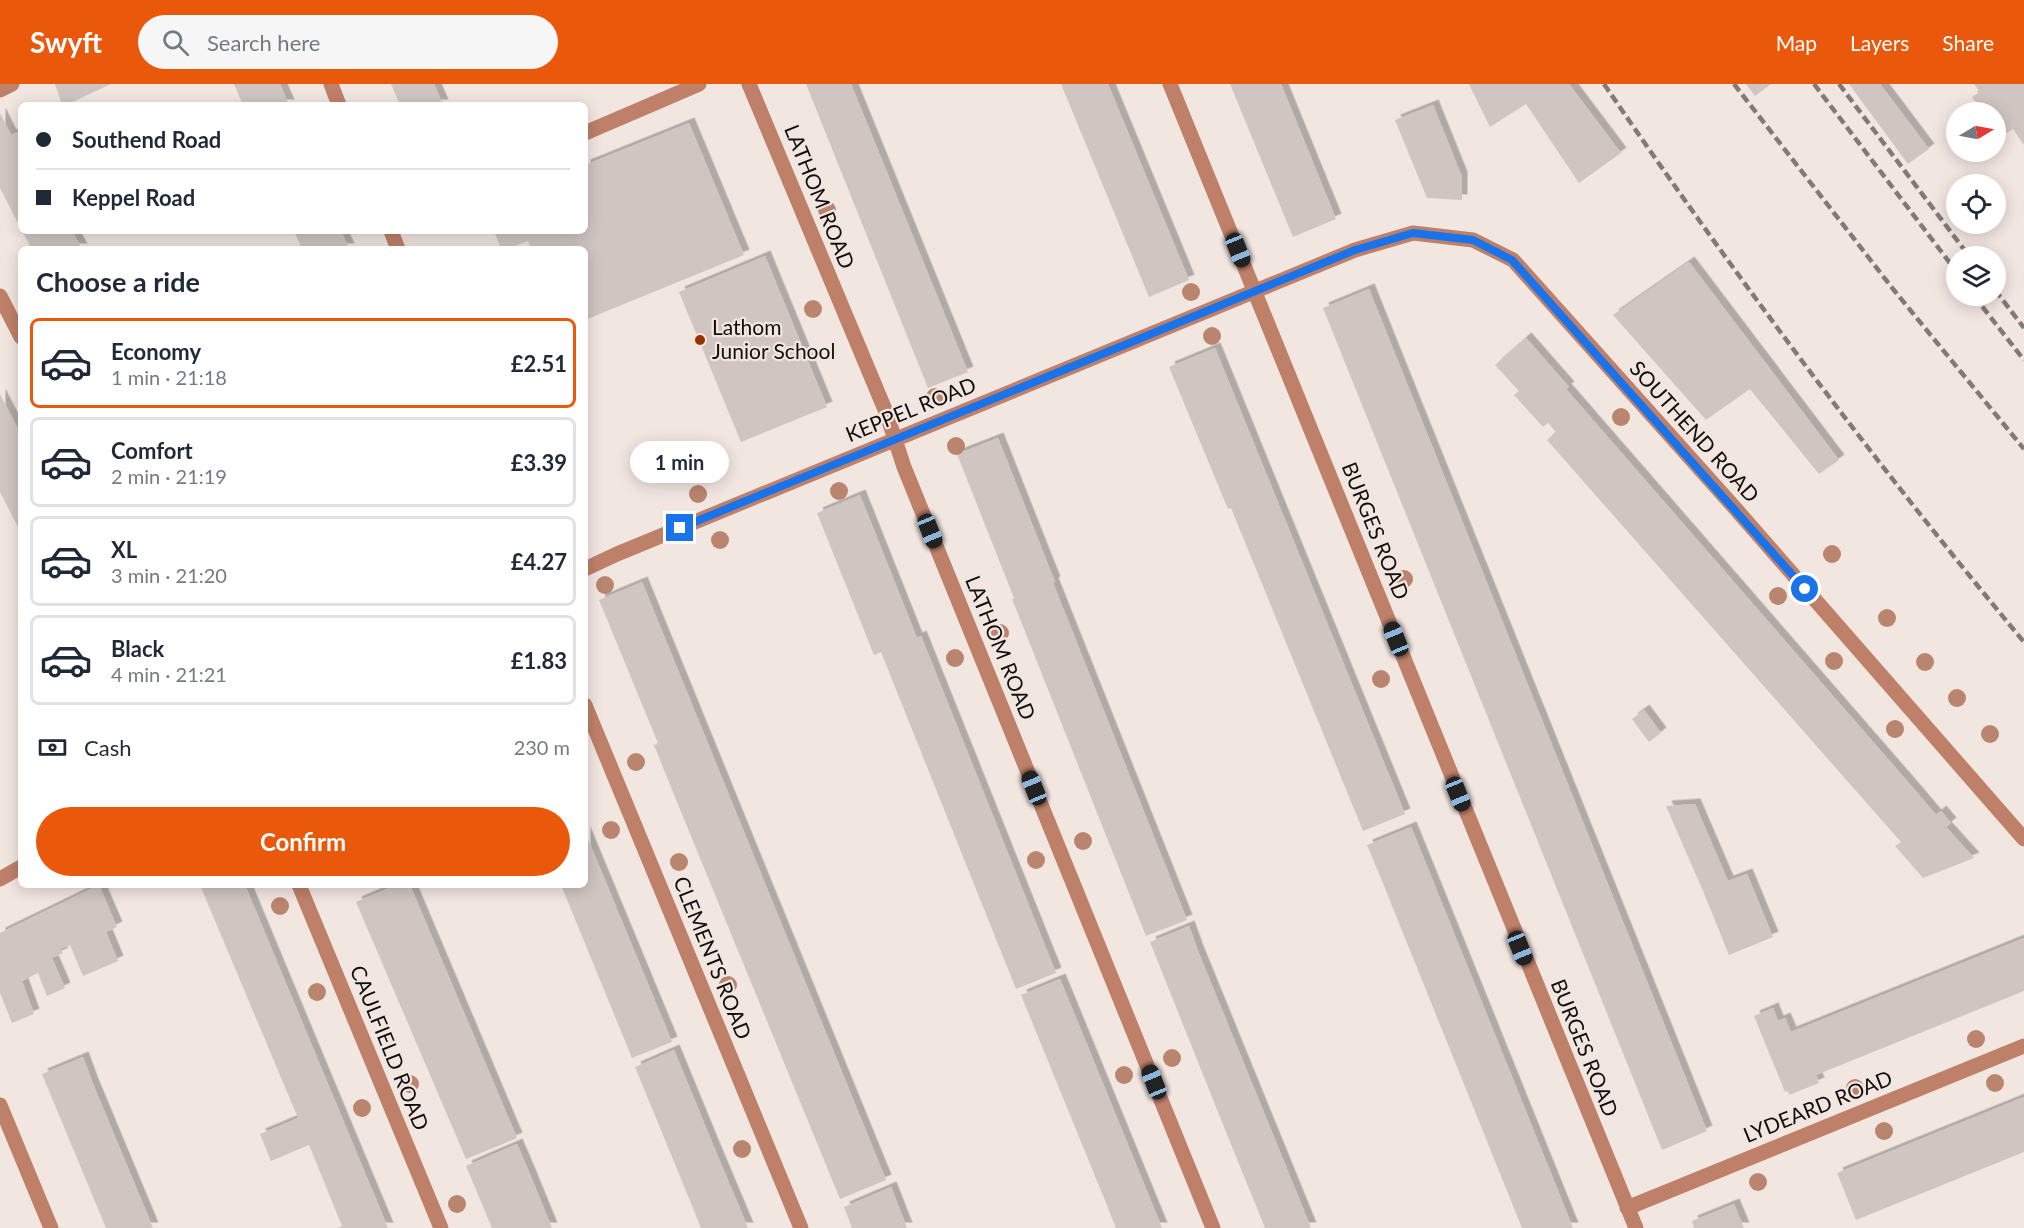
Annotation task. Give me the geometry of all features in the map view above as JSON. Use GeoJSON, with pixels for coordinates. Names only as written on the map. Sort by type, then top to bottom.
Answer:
{"type":"FeatureCollection","features":[{"type":"Feature","properties":{"kind":"street"},"geometry":{"type":"LineString","coordinates":[[0,90],[12,84]]}},
{"type":"Feature","properties":{"kind":"street"},"geometry":{"type":"LineString","coordinates":[[331,84],[338,102]]}},
{"type":"Feature","properties":{"kind":"street"},"geometry":{"type":"LineString","coordinates":[[588,132],[699,84]]}},
{"type":"Feature","properties":{"kind":"street","name":"LATHOM ROAD"},"geometry":{"type":"LineString","coordinates":[[749,84],[886,412],[904,467],[1213,1228]]}},
{"type":"Feature","properties":{"kind":"street","name":"BURGES ROAD"},"geometry":{"type":"LineString","coordinates":[[1170,84],[1635,1228]]}},
{"type":"Feature","properties":{"kind":"street","name":"SOUTHEND ROAD"},"geometry":{"type":"LineString","coordinates":[[1254,291],[1355,250],[1413,233],[1473,240],[1512,260],[1734,507],[2024,840]]}},
{"type":"Feature","properties":{"kind":"street","name":"KEPPEL ROAD"},"geometry":{"type":"LineString","coordinates":[[588,568],[1254,291]]}},
{"type":"Feature","properties":{"kind":"street"},"geometry":{"type":"LineString","coordinates":[[0,296],[18,332]]}},
{"type":"Feature","properties":{"kind":"street","name":"CLEMENTS ROAD"},"geometry":{"type":"LineString","coordinates":[[588,712],[801,1228]]}},
{"type":"Feature","properties":{"kind":"street"},"geometry":{"type":"LineString","coordinates":[[0,879],[18,869]]}},
{"type":"Feature","properties":{"kind":"street","name":"CAULFIELD ROAD"},"geometry":{"type":"LineString","coordinates":[[300,888],[441,1228]]}},
{"type":"Feature","properties":{"kind":"street","name":"LYDEARD ROAD"},"geometry":{"type":"LineString","coordinates":[[1627,1208],[2024,1046]]}},
{"type":"Feature","properties":{"kind":"street"},"geometry":{"type":"LineString","coordinates":[[0,1106],[51,1228]]}},
{"type":"Feature","properties":{"kind":"building"},"geometry":{"type":"Polygon","coordinates":[[[55,84],[111,84],[72,102],[61,102],[55,84]]]}},
{"type":"Feature","properties":{"kind":"building"},"geometry":{"type":"Polygon","coordinates":[[[234,84],[280,84],[288,102],[242,102],[234,84]]]}},
{"type":"Feature","properties":{"kind":"building"},"geometry":{"type":"Polygon","coordinates":[[[391,84],[434,84],[442,102],[399,102],[391,84]]]}},
{"type":"Feature","properties":{"kind":"building"},"geometry":{"type":"Polygon","coordinates":[[[806,84],[851,84],[968,372],[928,388],[806,84]]]}},
{"type":"Feature","properties":{"kind":"building"},"geometry":{"type":"Polygon","coordinates":[[[1061,84],[1108,84],[1189,280],[1149,297],[1061,84]]]}},
{"type":"Feature","properties":{"kind":"building"},"geometry":{"type":"Polygon","coordinates":[[[1230,84],[1281,84],[1336,219],[1293,237],[1230,84]]]}},
{"type":"Feature","properties":{"kind":"building"},"geometry":{"type":"Polygon","coordinates":[[[1469,84],[1569,84],[1621,153],[1579,183],[1526,104],[1490,127],[1469,84]]]}},
{"type":"Feature","properties":{"kind":"building"},"geometry":{"type":"Polygon","coordinates":[[[1746,84],[1771,84],[1755,96],[1746,84]]]}},
{"type":"Feature","properties":{"kind":"building"},"geometry":{"type":"Polygon","coordinates":[[[1849,84],[1880,84],[1929,149],[1908,164],[1849,84]]]}},
{"type":"Feature","properties":{"kind":"building"},"geometry":{"type":"Polygon","coordinates":[[[1974,84],[2024,84],[2024,145],[2013,129],[2006,133],[2006,102],[1976,102],[1972,97],[1980,92],[1974,84]]]}},
{"type":"Feature","properties":{"kind":"building"},"geometry":{"type":"Polygon","coordinates":[[[1433,105],[1462,177],[1462,200],[1427,198],[1395,120],[1433,105]]]}},
{"type":"Feature","properties":{"kind":"building"},"geometry":{"type":"Polygon","coordinates":[[[0,113],[11,135],[18,132],[18,223],[0,188],[0,113]]]}},
{"type":"Feature","properties":{"kind":"building"},"geometry":{"type":"Polygon","coordinates":[[[689,123],[744,255],[588,319],[588,246],[530,246],[528,241],[515,246],[500,246],[495,234],[588,234],[588,164],[689,123]]]}},
{"type":"Feature","properties":{"kind":"building"},"geometry":{"type":"Polygon","coordinates":[[[24,234],[74,234],[80,246],[30,246],[24,234]]]}},
{"type":"Feature","properties":{"kind":"building"},"geometry":{"type":"Polygon","coordinates":[[[295,234],[342,234],[348,246],[301,246],[295,234]]]}},
{"type":"Feature","properties":{"kind":"building"},"geometry":{"type":"Polygon","coordinates":[[[765,256],[827,407],[741,442],[679,292],[765,256]]]}},
{"type":"Feature","properties":{"kind":"building"},"geometry":{"type":"Polygon","coordinates":[[[1689,262],[1839,460],[1819,474],[1750,389],[1706,420],[1613,315],[1689,262]]]}},
{"type":"Feature","properties":{"kind":"building"},"geometry":{"type":"Polygon","coordinates":[[[1369,289],[1707,1131],[1662,1150],[1323,308],[1369,289]]]}},
{"type":"Feature","properties":{"kind":"building"},"geometry":{"type":"Polygon","coordinates":[[[1526,338],[1569,387],[1566,389],[1936,815],[1941,811],[1951,823],[1946,827],[1974,858],[1923,878],[1895,846],[1901,842],[1547,440],[1556,432],[1548,423],[1543,427],[1514,395],[1519,391],[1495,365],[1526,338]]]}},
{"type":"Feature","properties":{"kind":"building"},"geometry":{"type":"Polygon","coordinates":[[[1215,348],[1405,814],[1363,831],[1231,508],[1228,509],[1169,367],[1215,348]]]}},
{"type":"Feature","properties":{"kind":"building"},"geometry":{"type":"Polygon","coordinates":[[[0,394],[18,429],[18,527],[0,492],[0,394]]]}},
{"type":"Feature","properties":{"kind":"building"},"geometry":{"type":"Polygon","coordinates":[[[998,438],[1187,920],[1146,936],[957,454],[998,438]]]}},
{"type":"Feature","properties":{"kind":"building"},"geometry":{"type":"Polygon","coordinates":[[[860,495],[917,638],[921,636],[1056,973],[1016,989],[881,652],[874,655],[817,513],[860,495]]]}},
{"type":"Feature","properties":{"kind":"building"},"geometry":{"type":"Polygon","coordinates":[[[642,582],[886,1180],[840,1199],[654,745],[658,743],[599,600],[642,582]]]}},
{"type":"Feature","properties":{"kind":"building"},"geometry":{"type":"Polygon","coordinates":[[[1644,710],[1661,733],[1649,742],[1632,719],[1644,710]]]}},
{"type":"Feature","properties":{"kind":"building"},"geometry":{"type":"Polygon","coordinates":[[[1695,804],[1728,881],[1747,874],[1773,937],[1729,955],[1666,806],[1695,804]]]}},
{"type":"Feature","properties":{"kind":"building"},"geometry":{"type":"Polygon","coordinates":[[[1411,827],[1573,1228],[1522,1228],[1367,845],[1411,827]]]}},
{"type":"Feature","properties":{"kind":"building"},"geometry":{"type":"Polygon","coordinates":[[[588,839],[672,1042],[632,1058],[562,888],[588,888],[588,839]]]}},
{"type":"Feature","properties":{"kind":"building"},"geometry":{"type":"Polygon","coordinates":[[[93,888],[100,888],[117,927],[106,932],[118,961],[83,976],[70,945],[60,949],[63,953],[52,958],[65,988],[47,996],[38,973],[22,981],[34,1014],[12,1023],[0,993],[0,933],[93,888]]]}},
{"type":"Feature","properties":{"kind":"building"},"geometry":{"type":"Polygon","coordinates":[[[201,888],[246,888],[388,1228],[338,1228],[342,1226],[309,1145],[271,1161],[260,1134],[298,1118],[201,888]]]}},
{"type":"Feature","properties":{"kind":"building"},"geometry":{"type":"Polygon","coordinates":[[[389,888],[411,888],[517,1138],[466,1159],[356,902],[389,888]]]}},
{"type":"Feature","properties":{"kind":"building"},"geometry":{"type":"Polygon","coordinates":[[[1189,926],[1311,1228],[1265,1228],[1222,1122],[1150,942],[1189,926]]]}},
{"type":"Feature","properties":{"kind":"building"},"geometry":{"type":"Polygon","coordinates":[[[2024,938],[2024,991],[1816,1075],[1819,1083],[1789,1095],[1788,1091],[1785,1092],[1754,1016],[1773,1008],[1778,1021],[1785,1018],[1791,1032],[2024,938]]]}},
{"type":"Feature","properties":{"kind":"building"},"geometry":{"type":"Polygon","coordinates":[[[1060,979],[1162,1228],[1116,1228],[1021,995],[1060,979]]]}},
{"type":"Feature","properties":{"kind":"building"},"geometry":{"type":"Polygon","coordinates":[[[674,1050],[748,1228],[701,1228],[635,1067],[674,1050]]]}},
{"type":"Feature","properties":{"kind":"building"},"geometry":{"type":"Polygon","coordinates":[[[83,1057],[153,1228],[106,1228],[42,1074],[83,1057]]]}},
{"type":"Feature","properties":{"kind":"building"},"geometry":{"type":"Polygon","coordinates":[[[2024,1097],[2024,1152],[1856,1220],[1837,1173],[2024,1097]]]}},
{"type":"Feature","properties":{"kind":"building"},"geometry":{"type":"Polygon","coordinates":[[[517,1144],[552,1228],[492,1228],[466,1166],[517,1144]]]}},
{"type":"Feature","properties":{"kind":"building"},"geometry":{"type":"Polygon","coordinates":[[[891,1187],[907,1228],[852,1228],[844,1207],[891,1187]]]}},
{"type":"Feature","properties":{"kind":"building"},"geometry":{"type":"Polygon","coordinates":[[[1734,1204],[1744,1228],[1694,1228],[1692,1221],[1734,1204]]]}},
{"type":"Feature","properties":{"kind":"railway"},"geometry":{"type":"LineString","coordinates":[[1604,84],[1704,227],[1807,368],[2024,642]]}},
{"type":"Feature","properties":{"kind":"railway"},"geometry":{"type":"LineString","coordinates":[[1734,84],[1893,289],[2024,449]]}},
{"type":"Feature","properties":{"kind":"railway"},"geometry":{"type":"LineString","coordinates":[[1814,84],[1946,258]]}},
{"type":"Feature","properties":{"kind":"railway"},"geometry":{"type":"LineString","coordinates":[[1839,84],[1961,246]]}},
{"type":"Feature","properties":{"kind":"railway"},"geometry":{"type":"LineString","coordinates":[[2006,304],[2024,328]]}},
{"type":"Feature","properties":{"kind":"railway"},"geometry":{"type":"LineString","coordinates":[[1982,306],[2024,360]]}},
{"type":"Feature","properties":{"kind":"place","name":"Lathom Junior School"},"geometry":{"type":"Point","coordinates":[700,340]}},
{"type":"Feature","properties":{"kind":"route"},"geometry":{"type":"LineString","coordinates":[[680,528],[1355,250],[1413,233],[1473,240],[1512,260],[1805,589]]}}]}
